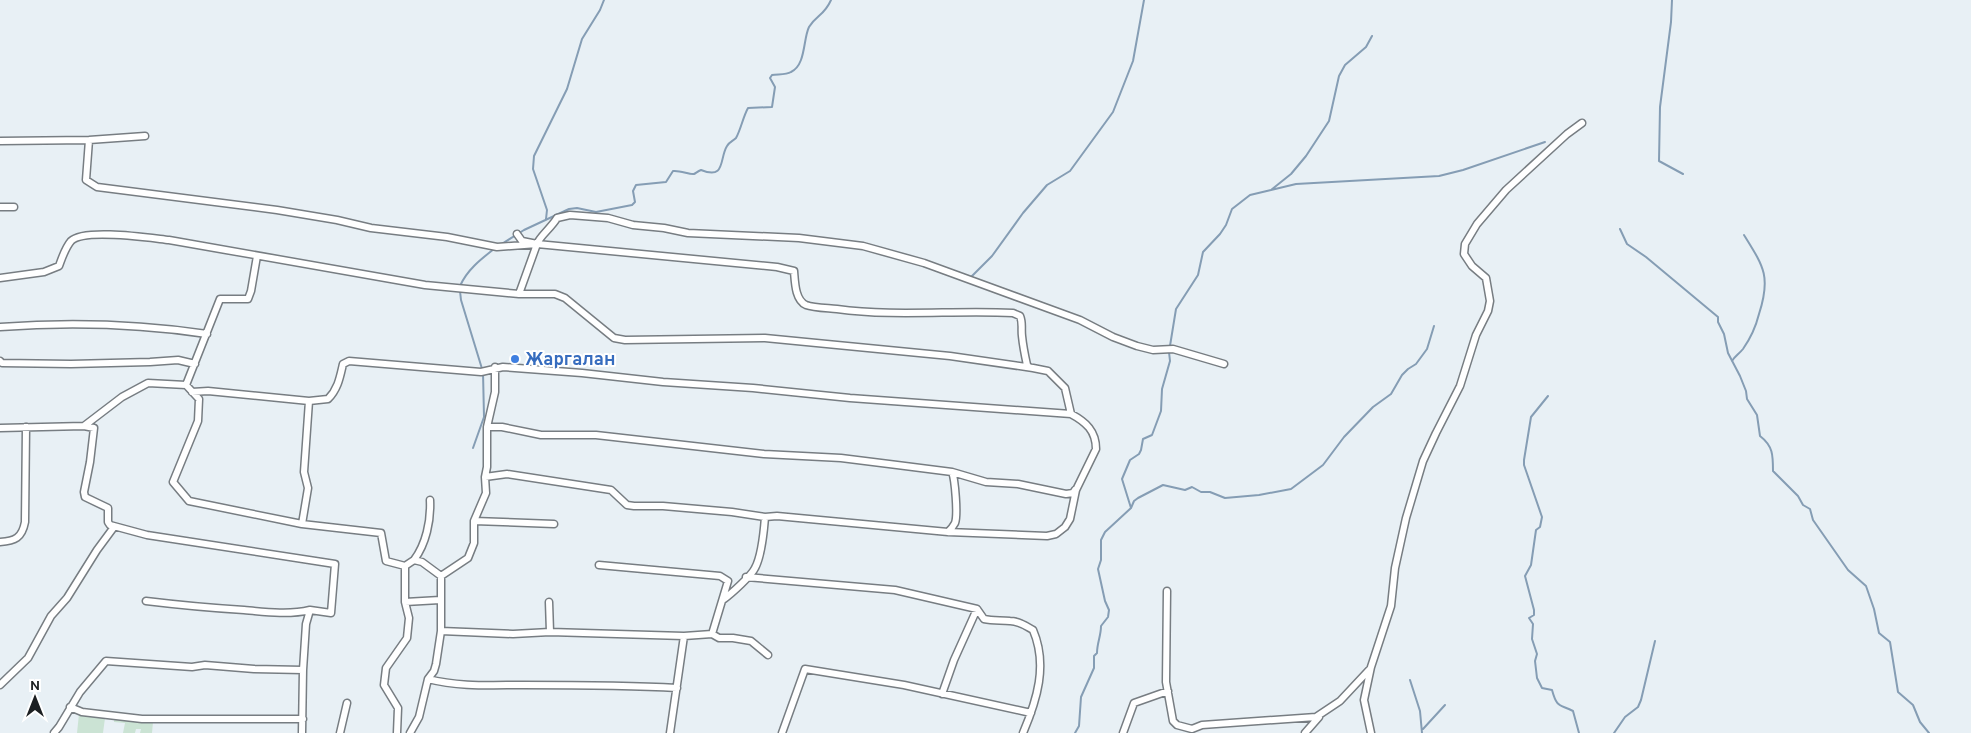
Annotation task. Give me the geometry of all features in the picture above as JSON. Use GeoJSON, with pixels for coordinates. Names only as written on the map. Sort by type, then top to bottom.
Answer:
{"type":"FeatureCollection","features":[{"type":"Feature","properties":{"kind":"street"},"geometry":{"type":"LineString","coordinates":[[1372,733],[1364,700],[1371,667],[1391,606],[1395,568],[1406,518],[1423,461],[1460,386],[1476,335],[1488,311],[1490,301],[1486,278],[1472,266],[1464,254],[1466,244],[1477,224],[1506,190],[1566,134],[1582,123]]}},
{"type":"Feature","properties":{"kind":"street"},"geometry":{"type":"LineString","coordinates":[[0,141],[89,140],[145,136]]}},
{"type":"Feature","properties":{"kind":"street"},"geometry":{"type":"LineString","coordinates":[[89,140],[86,180],[97,186],[276,210],[337,220],[371,228],[446,237],[497,247],[537,244]]}},
{"type":"Feature","properties":{"kind":"street"},"geometry":{"type":"LineString","coordinates":[[0,207],[14,207]]}},
{"type":"Feature","properties":{"kind":"street"},"geometry":{"type":"LineString","coordinates":[[519,294],[539,238],[550,229],[557,218],[570,215],[608,218],[688,233],[799,238],[863,246],[924,263],[1028,300],[1080,320],[1113,337],[1137,346],[1153,350],[1173,349],[1224,364]]}},
{"type":"Feature","properties":{"kind":"street"},"geometry":{"type":"LineString","coordinates":[[517,234],[522,241],[537,244],[755,265],[794,271],[798,297],[806,305],[864,313],[949,311],[1012,313],[1020,316],[1023,322],[1021,334],[1029,367]]}},
{"type":"Feature","properties":{"kind":"street"},"geometry":{"type":"LineString","coordinates":[[0,278],[44,272],[59,266],[66,248],[72,240],[82,235],[126,235],[169,240],[425,285],[519,294],[556,294],[565,298],[614,338],[625,340],[765,338],[950,356],[1029,367],[1048,371],[1052,377],[1066,388],[1071,414]]}},
{"type":"Feature","properties":{"kind":"street"},"geometry":{"type":"LineString","coordinates":[[186,385],[220,299],[248,299],[257,256]]}},
{"type":"Feature","properties":{"kind":"street"},"geometry":{"type":"LineString","coordinates":[[0,327],[82,324],[206,334]]}},
{"type":"Feature","properties":{"kind":"street"},"geometry":{"type":"LineString","coordinates":[[0,361],[2,363],[44,365],[178,360],[195,364]]}},
{"type":"Feature","properties":{"kind":"street"},"geometry":{"type":"LineString","coordinates":[[192,392],[208,391],[309,400],[328,399],[334,393],[343,364],[349,361],[481,372],[494,368],[582,373],[927,405],[1010,408],[1071,414],[1093,431],[1096,440],[1096,449],[1076,490],[1070,518],[1065,528],[1056,534],[1046,536],[948,532],[777,516],[765,517],[663,506],[634,506],[627,505],[611,490],[507,474],[485,477]]}},
{"type":"Feature","properties":{"kind":"street"},"geometry":{"type":"LineString","coordinates":[[441,576],[468,558],[474,543],[474,521],[486,493],[487,427],[495,392],[494,368]]}},
{"type":"Feature","properties":{"kind":"street"},"geometry":{"type":"LineString","coordinates":[[84,426],[122,397],[148,383],[186,385],[199,399],[198,421],[173,482],[189,502],[302,524],[381,533],[386,562],[405,566],[414,560],[422,549],[431,516],[430,500]]}},
{"type":"Feature","properties":{"kind":"street"},"geometry":{"type":"LineString","coordinates":[[302,524],[308,488],[304,472],[309,400]]}},
{"type":"Feature","properties":{"kind":"street"},"geometry":{"type":"LineString","coordinates":[[0,428],[84,426],[94,428],[84,492],[85,497],[108,508],[108,522],[114,528],[147,535],[335,564],[331,613],[310,610],[298,613],[197,607],[146,601]]}},
{"type":"Feature","properties":{"kind":"street"},"geometry":{"type":"LineString","coordinates":[[487,427],[502,427],[541,435],[596,435],[764,454],[841,458],[952,472],[986,482],[1018,484],[1066,494],[1076,490]]}},
{"type":"Feature","properties":{"kind":"street"},"geometry":{"type":"LineString","coordinates":[[0,542],[16,540],[25,526],[27,479],[26,428]]}},
{"type":"Feature","properties":{"kind":"street"},"geometry":{"type":"LineString","coordinates":[[948,532],[956,521],[955,480],[952,472]]}},
{"type":"Feature","properties":{"kind":"street"},"geometry":{"type":"LineString","coordinates":[[724,599],[734,592],[755,569],[765,517]]}},
{"type":"Feature","properties":{"kind":"street"},"geometry":{"type":"LineString","coordinates":[[474,521],[554,524]]}},
{"type":"Feature","properties":{"kind":"street"},"geometry":{"type":"LineString","coordinates":[[0,685],[28,658],[51,616],[67,598],[97,550],[114,528]]}},
{"type":"Feature","properties":{"kind":"street"},"geometry":{"type":"LineString","coordinates":[[414,560],[422,562],[441,576]]}},
{"type":"Feature","properties":{"kind":"street"},"geometry":{"type":"LineString","coordinates":[[599,565],[720,576],[728,581],[712,634]]}},
{"type":"Feature","properties":{"kind":"street"},"geometry":{"type":"LineString","coordinates":[[397,733],[398,708],[384,685],[386,668],[407,638],[409,618],[405,602],[405,566]]}},
{"type":"Feature","properties":{"kind":"street"},"geometry":{"type":"LineString","coordinates":[[417,733],[410,733],[419,717],[428,679],[434,672],[441,631],[441,576]]}},
{"type":"Feature","properties":{"kind":"street"},"geometry":{"type":"LineString","coordinates":[[746,577],[895,590],[977,609],[984,619],[1020,623],[1033,630],[1042,664],[1038,693],[1023,733]]}},
{"type":"Feature","properties":{"kind":"street"},"geometry":{"type":"LineString","coordinates":[[1168,591],[1166,682],[1175,723],[1192,731],[1202,725],[1316,717],[1331,707]]}},
{"type":"Feature","properties":{"kind":"street"},"geometry":{"type":"LineString","coordinates":[[405,602],[440,600]]}},
{"type":"Feature","properties":{"kind":"street"},"geometry":{"type":"LineString","coordinates":[[550,602],[550,632]]}},
{"type":"Feature","properties":{"kind":"street"},"geometry":{"type":"LineString","coordinates":[[942,694],[954,660],[977,609]]}},
{"type":"Feature","properties":{"kind":"street"},"geometry":{"type":"LineString","coordinates":[[302,733],[303,670],[306,624],[310,610]]}},
{"type":"Feature","properties":{"kind":"street"},"geometry":{"type":"LineString","coordinates":[[441,631],[513,634],[550,632],[684,636],[712,634],[719,638],[752,641],[768,655]]}},
{"type":"Feature","properties":{"kind":"street"},"geometry":{"type":"LineString","coordinates":[[670,733],[684,636]]}},
{"type":"Feature","properties":{"kind":"street"},"geometry":{"type":"LineString","coordinates":[[54,733],[70,707],[106,661],[192,667],[205,665],[303,670]]}},
{"type":"Feature","properties":{"kind":"street"},"geometry":{"type":"LineString","coordinates":[[1305,733],[1355,686],[1371,667]]}},
{"type":"Feature","properties":{"kind":"street"},"geometry":{"type":"LineString","coordinates":[[782,733],[805,669],[904,685],[1031,713]]}},
{"type":"Feature","properties":{"kind":"street"},"geometry":{"type":"LineString","coordinates":[[428,679],[464,685],[560,687],[594,685],[677,688]]}},
{"type":"Feature","properties":{"kind":"street"},"geometry":{"type":"LineString","coordinates":[[1123,733],[1134,703],[1168,691]]}},
{"type":"Feature","properties":{"kind":"street"},"geometry":{"type":"LineString","coordinates":[[340,733],[347,703]]}},
{"type":"Feature","properties":{"kind":"street"},"geometry":{"type":"LineString","coordinates":[[70,707],[82,712],[142,719],[303,719]]}},
{"type":"Feature","properties":{"kind":"green space"},"geometry":{"type":"Polygon","coordinates":[[[79,714],[153,722],[152,733],[140,733],[141,729],[136,729],[135,733],[123,733],[125,723],[114,722],[114,719],[105,718],[103,733],[77,733],[79,714]]]}},
{"type":"Feature","properties":{"kind":"waterway"},"geometry":{"type":"LineString","coordinates":[[546,219],[547,210],[533,169],[534,156],[567,89],[582,39],[604,0]]}},
{"type":"Feature","properties":{"kind":"waterway"},"geometry":{"type":"LineString","coordinates":[[500,245],[524,230],[569,209],[577,208],[596,212],[632,205],[635,202],[633,191],[636,185],[666,182],[673,171],[694,174],[701,170],[709,172],[718,170],[727,146],[736,138],[748,108],[772,107],[775,87],[770,78],[772,75],[787,74],[796,69],[802,58],[809,27],[826,9],[831,0]]}},
{"type":"Feature","properties":{"kind":"waterway"},"geometry":{"type":"LineString","coordinates":[[970,278],[992,256],[1023,213],[1047,185],[1070,171],[1113,112],[1133,61],[1144,0]]}},
{"type":"Feature","properties":{"kind":"waterway"},"geometry":{"type":"LineString","coordinates":[[1672,0],[1660,107],[1659,161],[1683,174]]}},
{"type":"Feature","properties":{"kind":"waterway"},"geometry":{"type":"LineString","coordinates":[[1075,733],[1079,726],[1081,697],[1094,668],[1094,656],[1097,653],[1101,626],[1108,617],[1109,610],[1105,601],[1098,569],[1101,560],[1101,540],[1105,532],[1131,508],[1122,479],[1130,460],[1139,454],[1143,439],[1152,435],[1161,411],[1162,389],[1170,361],[1169,352],[1176,309],[1198,275],[1203,252],[1220,234],[1226,225],[1232,209],[1250,195],[1271,190],[1291,174],[1306,156],[1329,121],[1339,76],[1345,65],[1366,47],[1372,36]]}},
{"type":"Feature","properties":{"kind":"waterway"},"geometry":{"type":"LineString","coordinates":[[1271,190],[1296,184],[1439,176],[1463,170],[1545,142]]}},
{"type":"Feature","properties":{"kind":"waterway"},"geometry":{"type":"LineString","coordinates":[[1620,229],[1627,244],[1646,257],[1718,317],[1728,353],[1740,376],[1747,399],[1757,415],[1760,436],[1770,447],[1773,471],[1798,496],[1803,505],[1810,509],[1813,520],[1848,570],[1866,586],[1874,609],[1879,633],[1890,642],[1898,692],[1913,705],[1920,722],[1929,733]]}},
{"type":"Feature","properties":{"kind":"waterway"},"geometry":{"type":"LineString","coordinates":[[1732,361],[1748,341],[1758,319],[1765,291],[1764,273],[1761,264],[1744,235]]}},
{"type":"Feature","properties":{"kind":"waterway"},"geometry":{"type":"LineString","coordinates":[[460,286],[470,270],[494,249]]}},
{"type":"Feature","properties":{"kind":"waterway"},"geometry":{"type":"LineString","coordinates":[[460,291],[483,372],[484,417],[473,448]]}},
{"type":"Feature","properties":{"kind":"waterway"},"geometry":{"type":"LineString","coordinates":[[1131,508],[1134,501],[1138,498],[1163,485],[1185,490],[1192,487],[1201,492],[1210,492],[1225,498],[1259,495],[1291,489],[1323,465],[1344,437],[1373,407],[1391,394],[1402,375],[1416,364],[1427,349],[1434,326]]}},
{"type":"Feature","properties":{"kind":"waterway"},"geometry":{"type":"LineString","coordinates":[[1548,396],[1531,417],[1524,460],[1524,465],[1542,517],[1540,527],[1536,530],[1531,565],[1525,576],[1534,610],[1534,615],[1529,618],[1533,624],[1532,639],[1537,654],[1535,661],[1537,678],[1542,688],[1552,690],[1555,700],[1559,705],[1573,711],[1579,733]]}},
{"type":"Feature","properties":{"kind":"waterway"},"geometry":{"type":"LineString","coordinates":[[1614,733],[1625,717],[1638,707],[1655,641]]}},
{"type":"Feature","properties":{"kind":"waterway"},"geometry":{"type":"LineString","coordinates":[[1410,680],[1420,711],[1422,733]]}},
{"type":"Feature","properties":{"kind":"waterway"},"geometry":{"type":"LineString","coordinates":[[1423,729],[1445,705]]}},
{"type":"Feature","properties":{"kind":"place","name":"Жаргалан"},"geometry":{"type":"Point","coordinates":[515,359]}}]}
